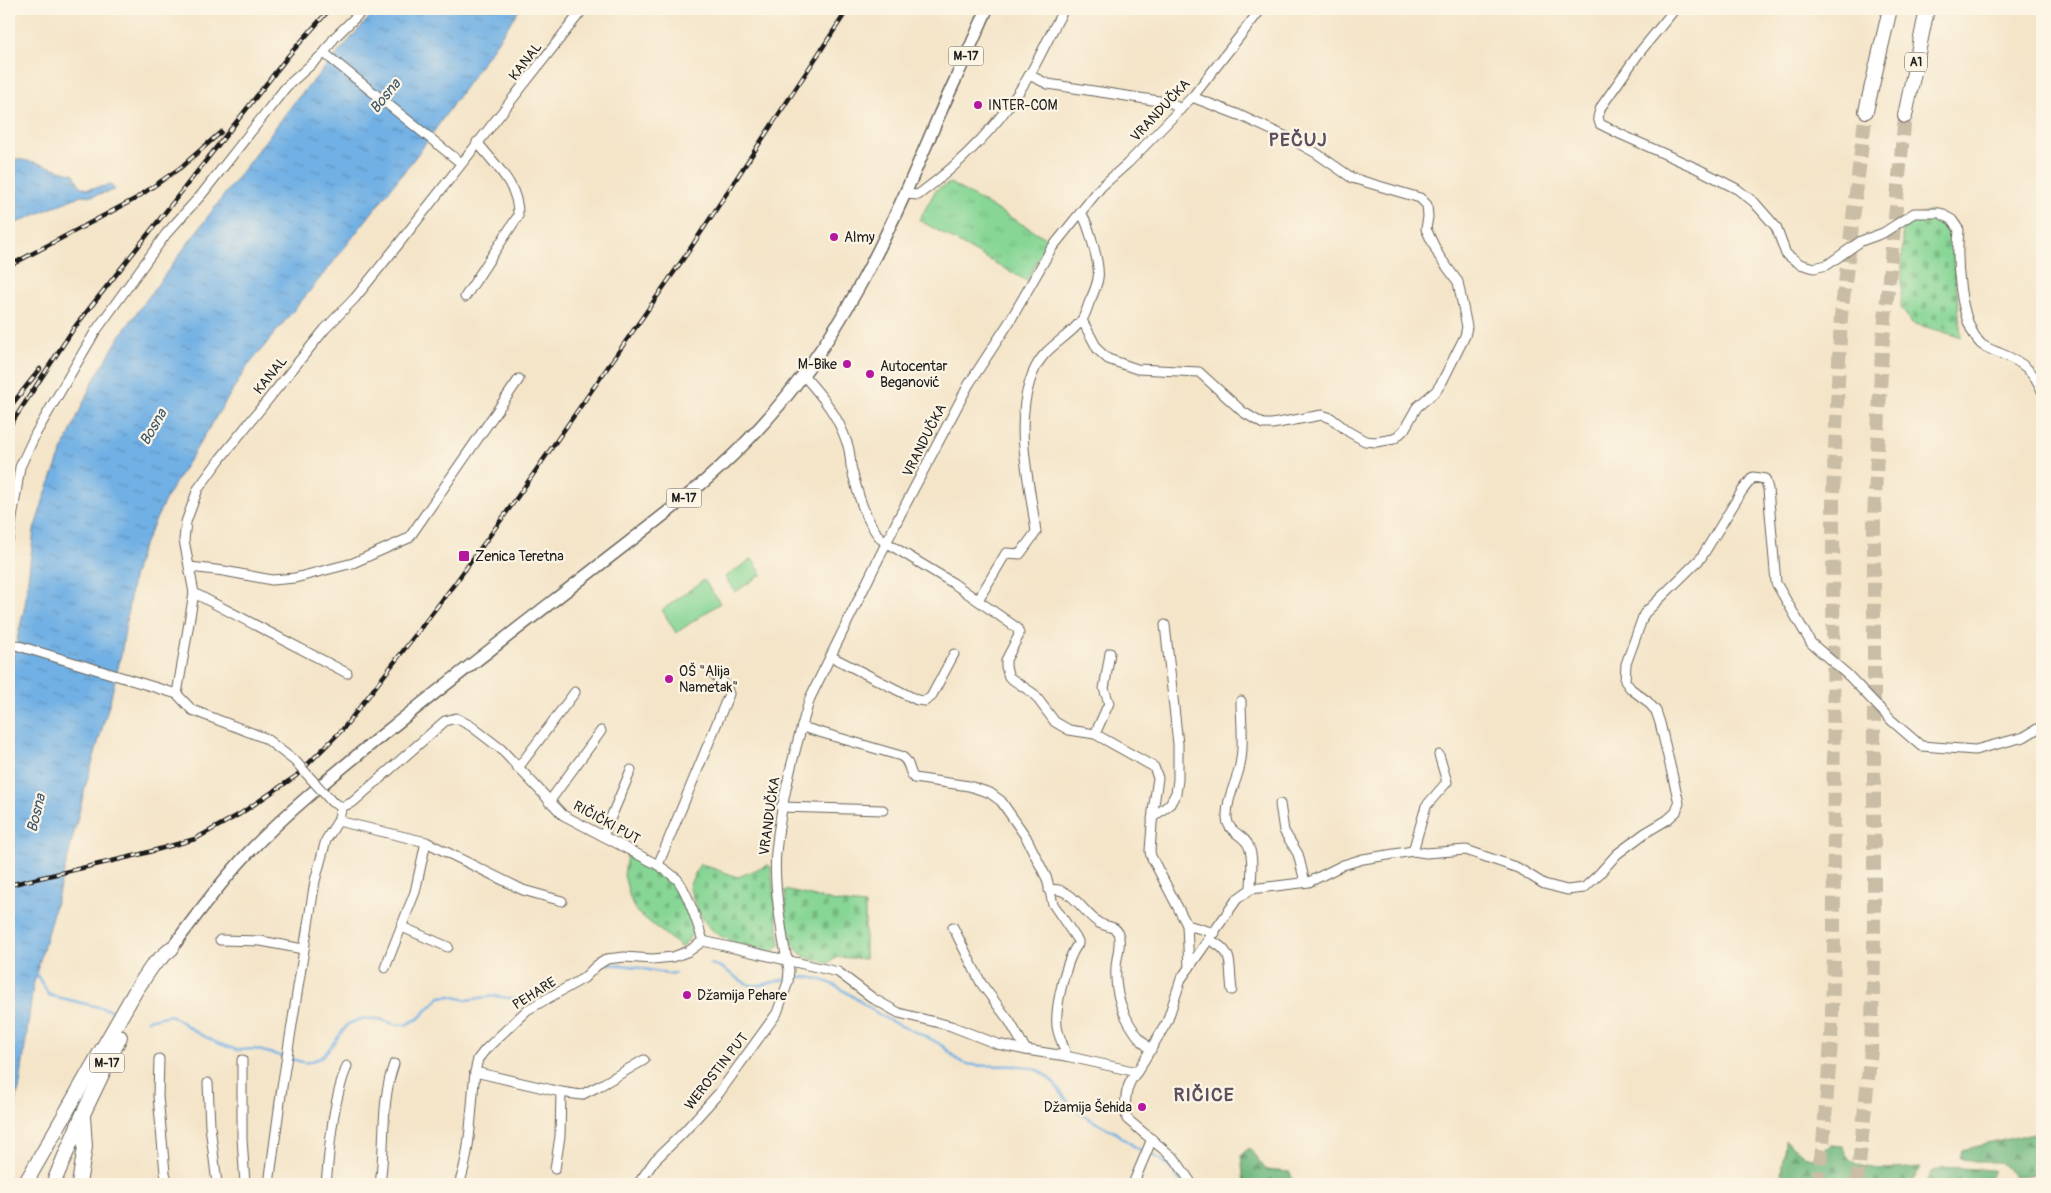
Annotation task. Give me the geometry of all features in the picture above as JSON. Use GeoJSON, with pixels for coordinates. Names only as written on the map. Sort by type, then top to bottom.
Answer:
{"type":"FeatureCollection","features":[{"type":"Feature","properties":{"kind":"highway"},"geometry":{"type":"LineString","coordinates":[[1866,111],[1890,9]]}},
{"type":"Feature","properties":{"kind":"highway","name":"A1"},"geometry":{"type":"LineString","coordinates":[[1906,116],[1927,9]]}},
{"type":"Feature","properties":{"kind":"highway"},"geometry":{"type":"LineString","coordinates":[[27,1180],[136,990],[153,965],[172,948]]}},
{"type":"Feature","properties":{"kind":"highway","name":"M-17"},"geometry":{"type":"LineString","coordinates":[[53,1184],[83,1114],[124,1029],[172,948]]}},
{"type":"Feature","properties":{"kind":"highway"},"geometry":{"type":"LineString","coordinates":[[78,1184],[85,1147],[83,1114]]}},
{"type":"Feature","properties":{"kind":"main road","name":"M-17"},"geometry":{"type":"LineString","coordinates":[[172,948],[207,900],[230,873],[314,790],[700,485],[752,437],[804,376],[828,342],[855,297],[883,244],[906,194],[987,9]]}},
{"type":"Feature","properties":{"kind":"street"},"geometry":{"type":"LineString","coordinates":[[9,538],[20,467],[36,432],[95,332],[166,234],[202,194],[286,86],[326,55],[335,37],[364,9]]}},
{"type":"Feature","properties":{"kind":"street","name":"KANAL"},"geometry":{"type":"LineString","coordinates":[[177,694],[194,594],[184,540],[186,522],[198,488],[325,329],[355,298],[397,246],[583,9]]}},
{"type":"Feature","properties":{"kind":"street"},"geometry":{"type":"LineString","coordinates":[[906,194],[918,194],[960,162],[997,120],[1029,75],[1064,9]]}},
{"type":"Feature","properties":{"kind":"street","name":"VRANDUČKA"},"geometry":{"type":"LineString","coordinates":[[787,961],[777,884],[776,854],[782,807],[810,698],[968,384],[1010,321],[1052,248],[1101,186],[1128,163],[1192,97],[1262,9]]}},
{"type":"Feature","properties":{"kind":"street"},"geometry":{"type":"LineString","coordinates":[[1675,9],[1639,52],[1601,107],[1598,117],[1600,124],[1737,189],[1754,202],[1776,227],[1786,254],[1800,264],[1814,268],[1828,265],[1861,241],[1882,233],[1914,213],[1940,212],[1952,220],[1959,230],[1957,247],[1959,276],[1965,310],[1972,332],[1982,344],[2028,367],[2037,379],[2042,391]]}},
{"type":"Feature","properties":{"kind":"street"},"geometry":{"type":"LineString","coordinates":[[326,55],[461,163]]}},
{"type":"Feature","properties":{"kind":"street"},"geometry":{"type":"LineString","coordinates":[[1029,75],[1048,84],[1172,103],[1180,110]]}},
{"type":"Feature","properties":{"kind":"street"},"geometry":{"type":"LineString","coordinates":[[1082,320],[1098,350],[1108,359],[1137,369],[1199,372],[1243,412],[1263,424],[1322,415],[1330,418],[1357,438],[1376,442],[1394,438],[1404,430],[1417,407],[1436,391],[1454,360],[1467,327],[1466,320],[1458,282],[1439,256],[1426,229],[1427,205],[1420,198],[1352,178],[1316,153],[1239,115],[1192,97]]}},
{"type":"Feature","properties":{"kind":"street"},"geometry":{"type":"LineString","coordinates":[[465,297],[518,216],[519,204],[515,190],[478,142]]}},
{"type":"Feature","properties":{"kind":"street"},"geometry":{"type":"LineString","coordinates":[[978,600],[1006,553],[1020,554],[1036,532],[1027,478],[1024,406],[1030,381],[1037,365],[1047,351],[1082,320],[1098,283],[1098,269],[1091,237],[1081,213]]}},
{"type":"Feature","properties":{"kind":"street"},"geometry":{"type":"LineString","coordinates":[[804,376],[824,398],[840,424],[848,445],[857,492],[876,533],[888,543],[978,600],[1016,628],[1019,634],[1006,660],[1009,677],[1034,694],[1055,722],[1062,728],[1095,734],[1154,767],[1158,778],[1152,818],[1151,856],[1187,925],[1189,968]]}},
{"type":"Feature","properties":{"kind":"street"},"geometry":{"type":"LineString","coordinates":[[190,567],[224,570],[272,580],[295,578],[353,563],[409,538],[519,379]]}},
{"type":"Feature","properties":{"kind":"street"},"geometry":{"type":"LineString","coordinates":[[1192,1184],[1174,1159],[1127,1119],[1126,1096],[1130,1082],[1167,1022],[1181,980],[1237,899],[1251,890],[1305,882],[1363,859],[1413,850],[1426,853],[1466,850],[1518,868],[1544,884],[1567,890],[1584,888],[1600,874],[1617,854],[1662,824],[1676,812],[1679,803],[1656,711],[1647,701],[1630,689],[1625,674],[1626,664],[1644,614],[1701,558],[1742,490],[1752,477],[1765,479],[1768,489],[1776,583],[1810,643],[1849,676],[1891,720],[1921,746],[1974,750],[2024,737],[2042,726]]}},
{"type":"Feature","properties":{"kind":"street"},"geometry":{"type":"LineString","coordinates":[[194,594],[347,673]]}},
{"type":"Feature","properties":{"kind":"street"},"geometry":{"type":"LineString","coordinates":[[1152,818],[1170,804],[1176,793],[1178,780],[1178,744],[1165,625]]}},
{"type":"Feature","properties":{"kind":"street"},"geometry":{"type":"LineString","coordinates":[[9,643],[177,694],[192,710],[265,738],[296,762],[332,802],[342,807],[338,821],[326,840],[315,881],[303,949],[269,1184]]}},
{"type":"Feature","properties":{"kind":"street"},"geometry":{"type":"LineString","coordinates":[[1095,734],[1109,703],[1104,689],[1110,653]]}},
{"type":"Feature","properties":{"kind":"street"},"geometry":{"type":"LineString","coordinates":[[832,657],[917,700],[925,701],[931,698],[954,654]]}},
{"type":"Feature","properties":{"kind":"street"},"geometry":{"type":"LineString","coordinates":[[658,865],[729,694],[726,685],[712,673]]}},
{"type":"Feature","properties":{"kind":"street"},"geometry":{"type":"LineString","coordinates":[[518,768],[575,692]]}},
{"type":"Feature","properties":{"kind":"street"},"geometry":{"type":"LineString","coordinates":[[1241,701],[1242,757],[1230,797],[1227,819],[1228,826],[1247,843],[1250,849],[1251,890]]}},
{"type":"Feature","properties":{"kind":"street","name":"RIČIČKI PUT"},"geometry":{"type":"LineString","coordinates":[[342,807],[348,806],[362,796],[445,720],[456,718],[471,726],[501,749],[563,815],[658,865],[678,881],[697,919],[704,942]]}},
{"type":"Feature","properties":{"kind":"street"},"geometry":{"type":"LineString","coordinates":[[802,727],[901,756],[908,762],[914,778],[969,786],[990,794],[1001,801],[1026,836],[1047,879],[1053,904],[1078,941],[1070,956],[1057,1015],[1057,1028],[1066,1056]]}},
{"type":"Feature","properties":{"kind":"street"},"geometry":{"type":"LineString","coordinates":[[550,802],[601,731]]}},
{"type":"Feature","properties":{"kind":"street"},"geometry":{"type":"LineString","coordinates":[[1413,850],[1426,806],[1447,782],[1439,755]]}},
{"type":"Feature","properties":{"kind":"street"},"geometry":{"type":"LineString","coordinates":[[603,836],[631,770]]}},
{"type":"Feature","properties":{"kind":"street"},"geometry":{"type":"LineString","coordinates":[[1280,804],[1284,831],[1298,854],[1305,882]]}},
{"type":"Feature","properties":{"kind":"street"},"geometry":{"type":"LineString","coordinates":[[782,807],[883,810]]}},
{"type":"Feature","properties":{"kind":"street"},"geometry":{"type":"LineString","coordinates":[[338,821],[426,842],[523,890],[562,900]]}},
{"type":"Feature","properties":{"kind":"street"},"geometry":{"type":"LineString","coordinates":[[385,968],[415,892],[426,842]]}},
{"type":"Feature","properties":{"kind":"street"},"geometry":{"type":"LineString","coordinates":[[1049,890],[1068,893],[1096,921],[1116,930],[1118,934],[1116,968],[1124,1014],[1132,1031],[1151,1050]]}},
{"type":"Feature","properties":{"kind":"street"},"geometry":{"type":"LineString","coordinates":[[1187,925],[1212,936],[1226,951],[1232,990]]}},
{"type":"Feature","properties":{"kind":"street"},"geometry":{"type":"LineString","coordinates":[[402,927],[448,947]]}},
{"type":"Feature","properties":{"kind":"street"},"geometry":{"type":"LineString","coordinates":[[953,927],[981,983],[1010,1022],[1026,1050]]}},
{"type":"Feature","properties":{"kind":"street"},"geometry":{"type":"LineString","coordinates":[[220,940],[261,941],[303,949]]}},
{"type":"Feature","properties":{"kind":"street"},"geometry":{"type":"LineString","coordinates":[[704,942],[838,972],[874,999],[899,1014],[951,1026],[997,1044],[1066,1056],[1137,1072]]}},
{"type":"Feature","properties":{"kind":"street","name":"PEHARE"},"geometry":{"type":"LineString","coordinates":[[459,1184],[466,1151],[475,1072],[478,1059],[485,1050],[528,1010],[584,978],[607,958],[653,959],[672,957],[689,951],[704,942]]}},
{"type":"Feature","properties":{"kind":"street","name":"WEROSTIN PUT"},"geometry":{"type":"LineString","coordinates":[[638,1184],[655,1160],[682,1134],[719,1093],[777,1013],[788,977],[787,961]]}},
{"type":"Feature","properties":{"kind":"street"},"geometry":{"type":"LineString","coordinates":[[159,1059],[158,1096],[165,1173],[168,1184]]}},
{"type":"Feature","properties":{"kind":"street"},"geometry":{"type":"LineString","coordinates":[[242,1060],[242,1138],[245,1184]]}},
{"type":"Feature","properties":{"kind":"street"},"geometry":{"type":"LineString","coordinates":[[475,1072],[581,1095],[601,1086],[644,1060]]}},
{"type":"Feature","properties":{"kind":"street"},"geometry":{"type":"LineString","coordinates":[[380,1184],[385,1101],[388,1079],[394,1064]]}},
{"type":"Feature","properties":{"kind":"street"},"geometry":{"type":"LineString","coordinates":[[326,1184],[332,1124],[340,1088],[348,1066]]}},
{"type":"Feature","properties":{"kind":"street"},"geometry":{"type":"LineString","coordinates":[[208,1083],[210,1126],[217,1184]]}},
{"type":"Feature","properties":{"kind":"street"},"geometry":{"type":"LineString","coordinates":[[555,1169],[560,1136],[561,1092]]}},
{"type":"Feature","properties":{"kind":"street"},"geometry":{"type":"LineString","coordinates":[[1133,1184],[1152,1139]]}},
{"type":"Feature","properties":{"kind":"green space"},"geometry":{"type":"Polygon","coordinates":[[[950,183],[1048,239],[1027,281],[919,220],[936,190],[950,183]]]}},
{"type":"Feature","properties":{"kind":"green space"},"geometry":{"type":"Polygon","coordinates":[[[1931,211],[1951,229],[1961,337],[1912,323],[1901,308],[1903,221],[1931,211]]]}},
{"type":"Feature","properties":{"kind":"green space"},"geometry":{"type":"Polygon","coordinates":[[[752,559],[762,574],[735,592],[725,577],[752,559]]]}},
{"type":"Feature","properties":{"kind":"green space"},"geometry":{"type":"Polygon","coordinates":[[[704,580],[720,603],[676,633],[662,610],[704,580]]]}},
{"type":"Feature","properties":{"kind":"green space"},"geometry":{"type":"Polygon","coordinates":[[[627,855],[671,879],[695,930],[682,948],[637,912],[630,898],[624,875],[627,855]]]}},
{"type":"Feature","properties":{"kind":"green space"},"geometry":{"type":"Polygon","coordinates":[[[700,864],[738,877],[768,865],[771,867],[780,945],[772,952],[755,948],[729,940],[709,927],[695,904],[689,886],[700,864]]]}},
{"type":"Feature","properties":{"kind":"green space"},"geometry":{"type":"Polygon","coordinates":[[[785,890],[837,902],[865,905],[865,959],[838,957],[828,963],[810,959],[800,953],[790,937],[785,890]]]}},
{"type":"Feature","properties":{"kind":"green space"},"geometry":{"type":"Polygon","coordinates":[[[2042,1131],[2042,1180],[2039,1175],[2015,1176],[1999,1162],[1973,1162],[1960,1158],[1962,1150],[2042,1131]]]}},
{"type":"Feature","properties":{"kind":"green space"},"geometry":{"type":"Polygon","coordinates":[[[1785,1140],[1804,1156],[1812,1158],[1831,1145],[1842,1146],[1848,1157],[1862,1166],[1882,1169],[1921,1167],[1912,1184],[1782,1184],[1781,1174],[1785,1140]]]}},
{"type":"Feature","properties":{"kind":"green space"},"geometry":{"type":"Polygon","coordinates":[[[1249,1148],[1266,1170],[1290,1172],[1294,1184],[1244,1184],[1241,1155],[1249,1148]]]}},
{"type":"Feature","properties":{"kind":"green space"},"geometry":{"type":"Polygon","coordinates":[[[1943,1167],[1994,1170],[1988,1184],[1925,1184],[1932,1172],[1943,1167]]]}},
{"type":"Feature","properties":{"kind":"water","name":"Bosna"},"geometry":{"type":"Polygon","coordinates":[[[377,9],[520,9],[420,151],[331,265],[247,367],[167,496],[141,551],[133,578],[121,655],[110,701],[33,986],[20,1085],[9,1131],[9,675],[25,605],[34,530],[45,495],[92,383],[122,333],[296,100],[377,9]]]}},
{"type":"Feature","properties":{"kind":"water"},"geometry":{"type":"Polygon","coordinates":[[[9,158],[34,162],[74,174],[80,186],[87,189],[111,185],[115,190],[92,196],[82,195],[9,226],[9,158]]]}},
{"type":"Feature","properties":{"kind":"waterway"},"geometry":{"type":"LineString","coordinates":[[608,964],[630,966],[668,974],[675,973]]}},
{"type":"Feature","properties":{"kind":"waterway"},"geometry":{"type":"LineString","coordinates":[[710,964],[727,970],[740,980],[751,985],[764,985],[786,979]]}},
{"type":"Feature","properties":{"kind":"waterway"},"geometry":{"type":"LineString","coordinates":[[35,972],[49,995],[111,1010]]}},
{"type":"Feature","properties":{"kind":"waterway"},"geometry":{"type":"LineString","coordinates":[[791,978],[817,978],[828,982],[887,1019],[941,1045],[958,1060],[966,1063],[986,1066],[1018,1066],[1037,1070],[1049,1078],[1081,1114],[1116,1133],[1144,1152]]}},
{"type":"Feature","properties":{"kind":"waterway"},"geometry":{"type":"LineString","coordinates":[[147,1020],[171,1015],[196,1032],[217,1043],[237,1050],[255,1049],[306,1063],[320,1058],[348,1024],[361,1019],[380,1019],[394,1024],[405,1025],[418,1019],[440,997],[451,996],[466,1000],[495,996],[522,1000]]}},
{"type":"Feature","properties":{"kind":"waterway"},"geometry":{"type":"LineString","coordinates":[[1149,1154],[1160,1159],[1168,1166],[1182,1184]]}},
{"type":"Feature","properties":{"kind":"tunnel"},"geometry":{"type":"LineString","coordinates":[[1817,1184],[1823,1144],[1831,1042],[1834,956],[1833,494],[1841,316],[1866,111]]}},
{"type":"Feature","properties":{"kind":"tunnel"},"geometry":{"type":"LineString","coordinates":[[1857,1184],[1871,1050],[1874,959],[1874,518],[1882,350],[1905,116]]}},
{"type":"Feature","properties":{"kind":"railway"},"geometry":{"type":"LineString","coordinates":[[9,427],[74,328],[289,55],[330,9]]}},
{"type":"Feature","properties":{"kind":"railway"},"geometry":{"type":"LineString","coordinates":[[9,885],[138,855],[195,839],[240,814],[296,776],[343,729],[456,582],[509,509],[688,252],[848,9]]}},
{"type":"Feature","properties":{"kind":"railway"},"geometry":{"type":"LineString","coordinates":[[9,266],[135,199],[180,168],[221,132]]}},
{"type":"Feature","properties":{"kind":"railway"},"geometry":{"type":"LineString","coordinates":[[9,408],[40,369]]}},
{"type":"Feature","properties":{"kind":"place","name":"INTER-COM"},"geometry":{"type":"Point","coordinates":[978,105]}},
{"type":"Feature","properties":{"kind":"place","name":"Almy"},"geometry":{"type":"Point","coordinates":[834,237]}},
{"type":"Feature","properties":{"kind":"place","name":"M-Bike"},"geometry":{"type":"Point","coordinates":[847,364]}},
{"type":"Feature","properties":{"kind":"place","name":"Autocentar Beganović"},"geometry":{"type":"Point","coordinates":[870,374]}},
{"type":"Feature","properties":{"kind":"place","name":"Zenica Teretna"},"geometry":{"type":"Point","coordinates":[464,556]}},
{"type":"Feature","properties":{"kind":"place","name":"OŠ \"Alija Nametak\""},"geometry":{"type":"Point","coordinates":[669,679]}},
{"type":"Feature","properties":{"kind":"place","name":"Džamija Pehare"},"geometry":{"type":"Point","coordinates":[687,995]}},
{"type":"Feature","properties":{"kind":"place","name":"Džamija Šehida"},"geometry":{"type":"Point","coordinates":[1142,1107]}},
{"type":"Feature","properties":{"kind":"district","name":"PEČUJ"},"geometry":{"type":"Point","coordinates":[1298,139]}},
{"type":"Feature","properties":{"kind":"district","name":"RIČICE"},"geometry":{"type":"Point","coordinates":[1204,1094]}}]}
